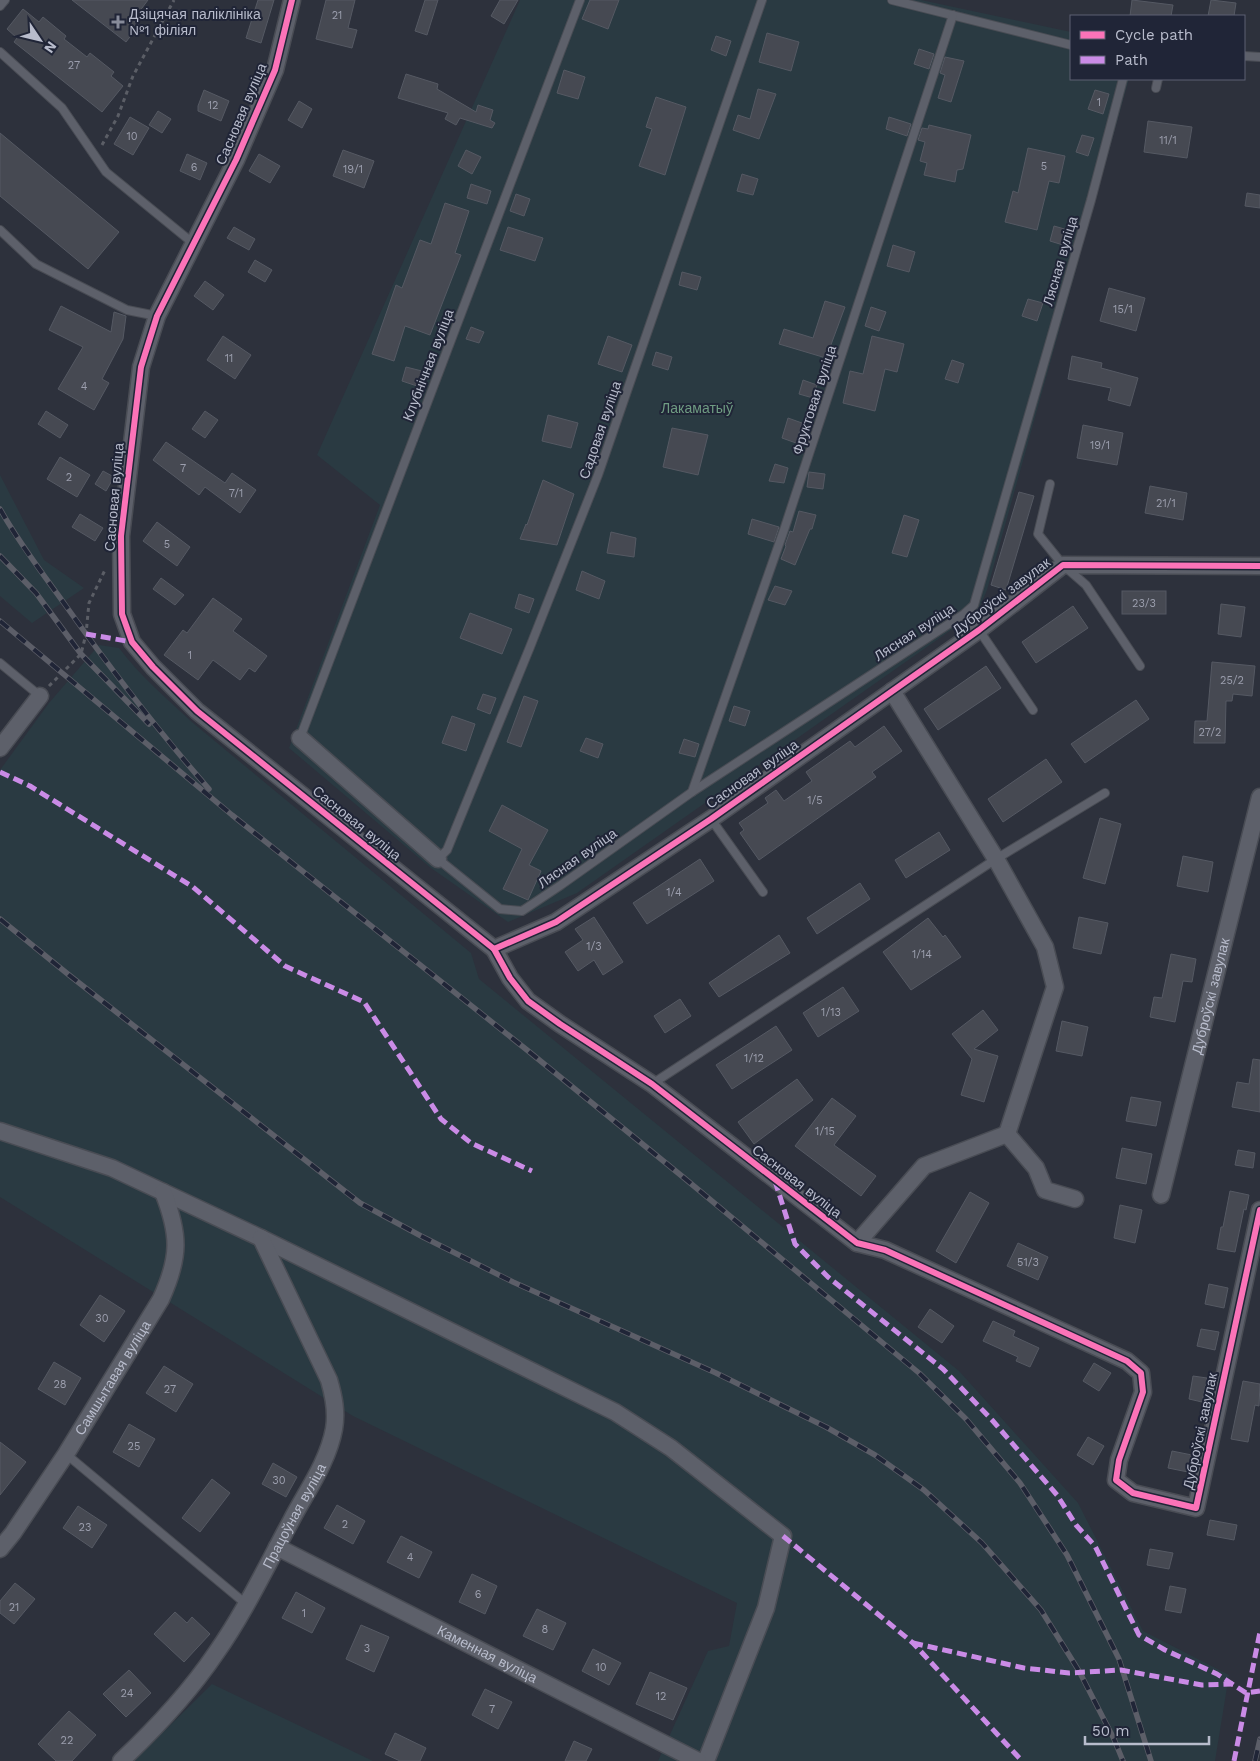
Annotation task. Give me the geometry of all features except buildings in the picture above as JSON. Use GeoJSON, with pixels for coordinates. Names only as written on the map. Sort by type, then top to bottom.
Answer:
{"type":"FeatureCollection","features":[{"type":"Feature","properties":{"kind":"street","name":"Сасновая вуліца"},"geometry":{"type":"LineString","coordinates":[[292,0],[275,70],[236,160],[157,316],[141,366],[120,536],[122,614],[132,642],[153,667],[197,711],[494,948],[510,978],[528,1000],[560,1024],[652,1084],[857,1243]]}},
{"type":"Feature","properties":{"kind":"street","name":"Дуброўскі завулак"},"geometry":{"type":"LineString","coordinates":[[892,691],[979,630],[1063,565],[1260,566]]}},
{"type":"Feature","properties":{"kind":"street","name":"Сасновая вуліца"},"geometry":{"type":"LineString","coordinates":[[494,948],[556,922],[710,819],[892,691]]}},
{"type":"Feature","properties":{"kind":"street"},"geometry":{"type":"LineString","coordinates":[[892,691],[996,860],[1046,947],[1055,987],[1007,1134]]}},
{"type":"Feature","properties":{"kind":"street"},"geometry":{"type":"LineString","coordinates":[[0,748],[40,696]]}},
{"type":"Feature","properties":{"kind":"street"},"geometry":{"type":"LineString","coordinates":[[300,738],[438,859]]}},
{"type":"Feature","properties":{"kind":"street","name":"Дуброўскі завулак"},"geometry":{"type":"LineString","coordinates":[[1161,1195],[1260,797]]}},
{"type":"Feature","properties":{"kind":"street"},"geometry":{"type":"LineString","coordinates":[[0,1131],[112,1168],[261,1238],[615,1412],[671,1448],[783,1536],[766,1608],[706,1761]]}},
{"type":"Feature","properties":{"kind":"street"},"geometry":{"type":"LineString","coordinates":[[1007,1134],[1036,1168],[1045,1190],[1075,1199]]}},
{"type":"Feature","properties":{"kind":"street"},"geometry":{"type":"LineString","coordinates":[[857,1243],[924,1166],[1007,1134]]}},
{"type":"Feature","properties":{"kind":"street","name":"Самшытавая вуліца"},"geometry":{"type":"LineString","coordinates":[[0,1549],[13,1533],[66,1454],[161,1299],[171,1277],[176,1255],[176,1232],[163,1192]]}},
{"type":"Feature","properties":{"kind":"street","name":"Дуброўскі завулак"},"geometry":{"type":"LineString","coordinates":[[857,1243],[885,1250],[1127,1361],[1141,1373],[1143,1392],[1118,1460],[1116,1480],[1133,1493],[1196,1508],[1260,1210]]}},
{"type":"Feature","properties":{"kind":"street","name":"Працоўная вуліца"},"geometry":{"type":"LineString","coordinates":[[121,1761],[159,1723],[200,1676],[231,1631],[324,1458],[334,1428],[336,1414],[329,1380],[261,1238]]}},
{"type":"Feature","properties":{"kind":"street","name":"Каменная вуліца"},"geometry":{"type":"LineString","coordinates":[[277,1547],[698,1761]]}},
{"type":"Feature","properties":{"kind":"lane"},"geometry":{"type":"LineString","coordinates":[[0,6],[5,0]]}},
{"type":"Feature","properties":{"kind":"lane","name":"Клубнічная вуліца"},"geometry":{"type":"LineString","coordinates":[[300,738],[580,0]]}},
{"type":"Feature","properties":{"kind":"lane","name":"Садовая вуліца"},"geometry":{"type":"LineString","coordinates":[[438,859],[447,850],[598,475],[762,0]]}},
{"type":"Feature","properties":{"kind":"lane"},"geometry":{"type":"LineString","coordinates":[[892,0],[1070,45]]}},
{"type":"Feature","properties":{"kind":"lane","name":"Фруктовая вуліца"},"geometry":{"type":"LineString","coordinates":[[692,792],[792,508],[953,15]]}},
{"type":"Feature","properties":{"kind":"lane"},"geometry":{"type":"LineString","coordinates":[[0,52],[62,108],[106,172],[194,244]]}},
{"type":"Feature","properties":{"kind":"lane"},"geometry":{"type":"LineString","coordinates":[[1245,56],[1260,57]]}},
{"type":"Feature","properties":{"kind":"lane","name":"Лясная вуліца"},"geometry":{"type":"LineString","coordinates":[[438,859],[500,909],[522,911],[692,792],[964,614],[974,605],[1091,200],[1123,80]]}},
{"type":"Feature","properties":{"kind":"lane"},"geometry":{"type":"LineString","coordinates":[[1156,88],[1158,80]]}},
{"type":"Feature","properties":{"kind":"lane"},"geometry":{"type":"LineString","coordinates":[[0,230],[36,264],[127,310],[157,316]]}},
{"type":"Feature","properties":{"kind":"lane"},"geometry":{"type":"LineString","coordinates":[[1050,484],[1038,534],[1063,565],[1086,585],[1140,666]]}},
{"type":"Feature","properties":{"kind":"lane"},"geometry":{"type":"LineString","coordinates":[[979,630],[1033,710]]}},
{"type":"Feature","properties":{"kind":"lane"},"geometry":{"type":"LineString","coordinates":[[0,663],[40,696]]}},
{"type":"Feature","properties":{"kind":"lane"},"geometry":{"type":"LineString","coordinates":[[652,1084],[996,860],[1105,793]]}},
{"type":"Feature","properties":{"kind":"lane"},"geometry":{"type":"LineString","coordinates":[[710,819],[763,892]]}},
{"type":"Feature","properties":{"kind":"lane"},"geometry":{"type":"LineString","coordinates":[[66,1454],[246,1604]]}},
{"type":"Feature","properties":{"kind":"path"},"geometry":{"type":"LineString","coordinates":[[95,156],[118,116],[133,76],[174,0]]}},
{"type":"Feature","properties":{"kind":"path"},"geometry":{"type":"LineString","coordinates":[[40,696],[81,654],[86,634],[89,603],[109,561]]}},
{"type":"Feature","properties":{"kind":"green space","name":"Лакаматыў"},"geometry":{"type":"Polygon","coordinates":[[[520,0],[921,0],[1070,32],[1070,80],[1129,80],[987,590],[978,611],[577,893],[508,922],[431,868],[289,748],[380,505],[317,455],[520,0]]]}},
{"type":"Feature","properties":{"kind":"green space"},"geometry":{"type":"Polygon","coordinates":[[[0,475],[44,560],[84,588],[32,623],[0,596],[0,475]]]}},
{"type":"Feature","properties":{"kind":"green space"},"geometry":{"type":"Polygon","coordinates":[[[99,645],[119,648],[145,678],[193,723],[471,953],[479,979],[959,1371],[1078,1503],[1143,1631],[1229,1675],[1215,1761],[658,1761],[708,1651],[729,1646],[737,1603],[353,1416],[0,1197],[0,770],[49,703],[99,645]]]}},
{"type":"Feature","properties":{"kind":"green space"},"geometry":{"type":"Polygon","coordinates":[[[212,1684],[373,1761],[134,1761],[212,1684]]]}},
{"type":"Feature","properties":{"kind":"railway"},"geometry":{"type":"LineString","coordinates":[[0,509],[31,558],[100,653],[153,722],[209,789]]}},
{"type":"Feature","properties":{"kind":"railway"},"geometry":{"type":"LineString","coordinates":[[0,556],[36,593],[81,654],[149,724]]}},
{"type":"Feature","properties":{"kind":"railway"},"geometry":{"type":"LineString","coordinates":[[0,621],[232,815],[683,1177],[919,1373],[966,1419],[1020,1483],[1067,1555],[1119,1659],[1151,1761]]}},
{"type":"Feature","properties":{"kind":"railway"},"geometry":{"type":"LineString","coordinates":[[0,919],[360,1203],[513,1282],[716,1373],[826,1427],[875,1455],[924,1490],[982,1543],[1041,1610],[1079,1671],[1114,1739],[1123,1761]]}},
{"type":"Feature","properties":{"kind":"railway"},"geometry":{"type":"LineString","coordinates":[[1255,1761],[1260,1739]]}},
{"type":"Feature","properties":{"kind":"marked path"},"geometry":{"type":"LineString","coordinates":[[86,634],[132,642]]}},
{"type":"Feature","properties":{"kind":"marked path"},"geometry":{"type":"LineString","coordinates":[[0,772],[30,786],[193,887],[285,966],[364,1002],[441,1119],[471,1143],[532,1171]]}},
{"type":"Feature","properties":{"kind":"marked path"},"geometry":{"type":"LineString","coordinates":[[775,1181],[795,1244],[828,1277],[943,1369],[992,1420],[1057,1495],[1076,1525],[1095,1546],[1139,1635],[1165,1650],[1217,1674],[1246,1693],[1260,1691]]}},
{"type":"Feature","properties":{"kind":"marked path"},"geometry":{"type":"LineString","coordinates":[[783,1536],[913,1643],[1022,1761]]}},
{"type":"Feature","properties":{"kind":"marked path"},"geometry":{"type":"LineString","coordinates":[[1234,1761],[1260,1632]]}},
{"type":"Feature","properties":{"kind":"marked path"},"geometry":{"type":"LineString","coordinates":[[913,1643],[1024,1668],[1069,1673],[1121,1670],[1202,1685],[1233,1684]]}},
{"type":"Feature","properties":{"kind":"cycle path"},"geometry":{"type":"LineString","coordinates":[[292,0],[275,70],[236,160],[157,316],[141,367],[121,536],[122,614],[132,642],[153,667],[197,711],[494,949],[556,922],[711,819],[979,630],[1063,565],[1260,566]]}},
{"type":"Feature","properties":{"kind":"cycle path"},"geometry":{"type":"LineString","coordinates":[[494,949],[510,978],[528,1001],[652,1084],[857,1243],[885,1250],[1127,1361],[1141,1373],[1143,1392],[1119,1460],[1116,1480],[1133,1493],[1196,1508],[1260,1210]]}},
{"type":"Feature","properties":{"kind":"place","name":"Дзіцячая паліклініка №1 філіял"},"geometry":{"type":"Point","coordinates":[118,22]}}]}
